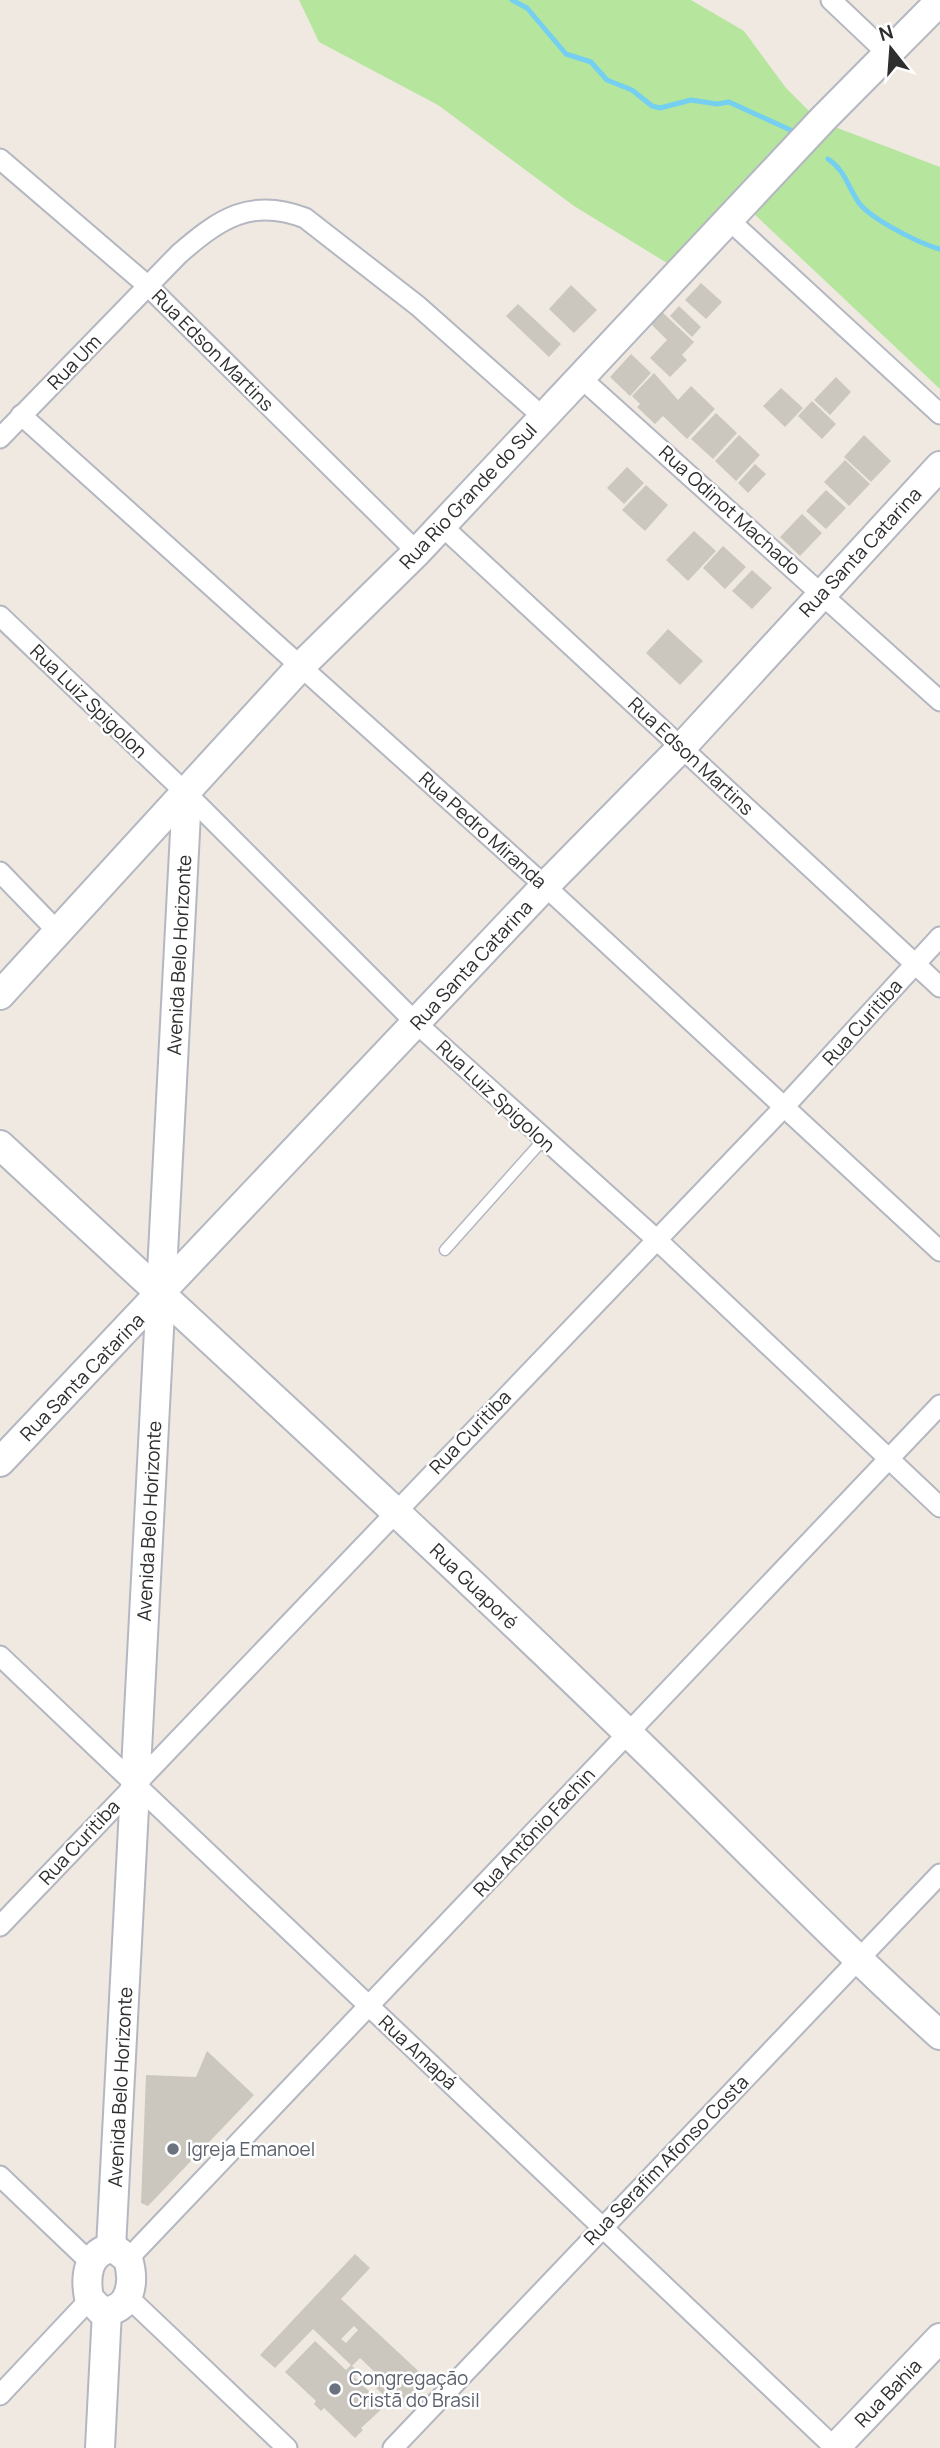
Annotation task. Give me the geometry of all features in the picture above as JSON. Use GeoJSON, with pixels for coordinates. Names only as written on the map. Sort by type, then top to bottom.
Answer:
{"type":"FeatureCollection","features":[{"type":"Feature","properties":{"kind":"street"},"geometry":{"type":"LineString","coordinates":[[831,0],[889,55]]}},
{"type":"Feature","properties":{"kind":"street","name":"Rua Rio Grande do Sul"},"geometry":{"type":"LineString","coordinates":[[0,995],[187,794],[301,666],[442,526],[824,118],[940,1]]}},
{"type":"Feature","properties":{"kind":"street","name":"Rua Edson Martins"},"geometry":{"type":"LineString","coordinates":[[0,159],[148,286],[417,552]]}},
{"type":"Feature","properties":{"kind":"street","name":"Rua Um"},"geometry":{"type":"LineString","coordinates":[[0,438],[206,230],[235,214],[261,209],[290,212],[305,218],[418,306],[542,417]]}},
{"type":"Feature","properties":{"kind":"street"},"geometry":{"type":"LineString","coordinates":[[729,220],[940,414]]}},
{"type":"Feature","properties":{"kind":"street","name":"Rua Odinot Machado"},"geometry":{"type":"LineString","coordinates":[[581,378],[822,592],[940,701]]}},
{"type":"Feature","properties":{"kind":"street","name":"Rua Pedro Miranda"},"geometry":{"type":"LineString","coordinates":[[21,415],[545,886],[940,1251]]}},
{"type":"Feature","properties":{"kind":"street","name":"Rua Santa Catarina"},"geometry":{"type":"LineString","coordinates":[[0,1462],[161,1295],[545,886],[682,747],[940,466]]}},
{"type":"Feature","properties":{"kind":"street","name":"Rua Edson Martins"},"geometry":{"type":"LineString","coordinates":[[442,526],[940,987]]}},
{"type":"Feature","properties":{"kind":"street","name":"Rua Luiz Spigolon"},"geometry":{"type":"LineString","coordinates":[[0,616],[187,794],[416,1023],[656,1239],[940,1507]]}},
{"type":"Feature","properties":{"kind":"street","name":"Avenida Belo Horizonte"},"geometry":{"type":"LineString","coordinates":[[110,2257],[187,794]]}},
{"type":"Feature","properties":{"kind":"street"},"geometry":{"type":"LineString","coordinates":[[0,872],[59,933]]}},
{"type":"Feature","properties":{"kind":"street","name":"Rua Curitiba"},"geometry":{"type":"LineString","coordinates":[[0,1926],[785,1106],[940,937]]}},
{"type":"Feature","properties":{"kind":"street","name":"Rua Guaporé"},"geometry":{"type":"LineString","coordinates":[[0,1145],[395,1511],[628,1732],[859,1962],[940,2035]]}},
{"type":"Feature","properties":{"kind":"street","name":"Rua Antônio Fachin"},"geometry":{"type":"LineString","coordinates":[[110,2257],[370,2006],[940,1405]]}},
{"type":"Feature","properties":{"kind":"street","name":"Rua Amapá"},"geometry":{"type":"LineString","coordinates":[[0,1656],[136,1782],[835,2448]]}},
{"type":"Feature","properties":{"kind":"street","name":"Rua Serafim Afonso Costa"},"geometry":{"type":"LineString","coordinates":[[393,2448],[940,1874]]}},
{"type":"Feature","properties":{"kind":"street"},"geometry":{"type":"LineString","coordinates":[[0,2176],[110,2257]]}},
{"type":"Feature","properties":{"kind":"street"},"geometry":{"type":"LineString","coordinates":[[100,2448],[110,2257]]}},
{"type":"Feature","properties":{"kind":"street"},"geometry":{"type":"LineString","coordinates":[[0,2395],[108,2303],[110,2257]]}},
{"type":"Feature","properties":{"kind":"street"},"geometry":{"type":"LineString","coordinates":[[108,2303],[287,2448]]}},
{"type":"Feature","properties":{"kind":"street","name":"Rua Bahia"},"geometry":{"type":"LineString","coordinates":[[835,2448],[940,2338]]}},
{"type":"Feature","properties":{"kind":"lane"},"geometry":{"type":"LineString","coordinates":[[445,1250],[543,1140]]}},
{"type":"Feature","properties":{"kind":"green space"},"geometry":{"type":"Polygon","coordinates":[[[299,0],[691,0],[744,31],[786,88],[811,113],[667,263],[574,206],[438,105],[319,42],[299,0]]]}},
{"type":"Feature","properties":{"kind":"green space"},"geometry":{"type":"Polygon","coordinates":[[[827,124],[940,167],[940,389],[752,212],[827,124]]]}},
{"type":"Feature","properties":{"kind":"building"},"geometry":{"type":"Polygon","coordinates":[[[701,283],[722,302],[706,319],[685,300],[701,283]]]}},
{"type":"Feature","properties":{"kind":"building"},"geometry":{"type":"Polygon","coordinates":[[[571,285],[597,310],[574,333],[549,309],[571,285]]]}},
{"type":"Feature","properties":{"kind":"building"},"geometry":{"type":"Polygon","coordinates":[[[518,304],[561,344],[549,357],[506,316],[518,304]]]}},
{"type":"Feature","properties":{"kind":"building"},"geometry":{"type":"Polygon","coordinates":[[[679,306],[701,327],[692,337],[670,316],[679,306]]]}},
{"type":"Feature","properties":{"kind":"building"},"geometry":{"type":"Polygon","coordinates":[[[661,311],[694,342],[682,355],[687,360],[670,377],[650,358],[667,340],[650,323],[661,311]]]}},
{"type":"Feature","properties":{"kind":"building"},"geometry":{"type":"Polygon","coordinates":[[[631,354],[651,373],[630,396],[610,377],[631,354]]]}},
{"type":"Feature","properties":{"kind":"building"},"geometry":{"type":"Polygon","coordinates":[[[654,373],[678,400],[691,386],[715,409],[687,439],[663,416],[655,424],[637,407],[640,404],[632,396],[654,373]]]}},
{"type":"Feature","properties":{"kind":"building"},"geometry":{"type":"Polygon","coordinates":[[[836,377],[851,392],[830,415],[814,400],[836,377]]]}},
{"type":"Feature","properties":{"kind":"building"},"geometry":{"type":"Polygon","coordinates":[[[781,388],[803,408],[785,427],[763,406],[781,388]]]}},
{"type":"Feature","properties":{"kind":"building"},"geometry":{"type":"Polygon","coordinates":[[[812,401],[836,424],[822,439],[798,416],[812,401]]]}},
{"type":"Feature","properties":{"kind":"building"},"geometry":{"type":"Polygon","coordinates":[[[716,413],[737,433],[713,459],[691,439],[716,413]]]}},
{"type":"Feature","properties":{"kind":"building"},"geometry":{"type":"Polygon","coordinates":[[[739,435],[760,455],[736,481],[715,461],[739,435]]]}},
{"type":"Feature","properties":{"kind":"building"},"geometry":{"type":"Polygon","coordinates":[[[864,435],[891,461],[871,482],[844,457],[864,435]]]}},
{"type":"Feature","properties":{"kind":"building"},"geometry":{"type":"Polygon","coordinates":[[[845,460],[870,484],[849,506],[824,482],[845,460]]]}},
{"type":"Feature","properties":{"kind":"building"},"geometry":{"type":"Polygon","coordinates":[[[755,464],[766,474],[748,493],[738,483],[755,464]]]}},
{"type":"Feature","properties":{"kind":"building"},"geometry":{"type":"Polygon","coordinates":[[[627,467],[644,483],[624,504],[607,488],[627,467]]]}},
{"type":"Feature","properties":{"kind":"building"},"geometry":{"type":"Polygon","coordinates":[[[646,485],[668,505],[645,531],[622,510],[646,485]]]}},
{"type":"Feature","properties":{"kind":"building"},"geometry":{"type":"Polygon","coordinates":[[[826,490],[846,508],[826,529],[806,511],[826,490]]]}},
{"type":"Feature","properties":{"kind":"building"},"geometry":{"type":"Polygon","coordinates":[[[802,514],[822,533],[800,556],[780,537],[802,514]]]}},
{"type":"Feature","properties":{"kind":"building"},"geometry":{"type":"Polygon","coordinates":[[[694,531],[716,551],[688,581],[666,560],[694,531]]]}},
{"type":"Feature","properties":{"kind":"building"},"geometry":{"type":"Polygon","coordinates":[[[723,546],[746,567],[725,589],[703,568],[723,546]]]}},
{"type":"Feature","properties":{"kind":"building"},"geometry":{"type":"Polygon","coordinates":[[[752,570],[772,588],[752,609],[732,591],[752,570]]]}},
{"type":"Feature","properties":{"kind":"building"},"geometry":{"type":"Polygon","coordinates":[[[668,629],[703,661],[680,685],[646,653],[668,629]]]}},
{"type":"Feature","properties":{"kind":"building","name":"Igreja Emanoel"},"geometry":{"type":"Polygon","coordinates":[[[207,2051],[254,2095],[148,2206],[141,2203],[146,2075],[196,2077],[207,2051]]]}},
{"type":"Feature","properties":{"kind":"building"},"geometry":{"type":"Polygon","coordinates":[[[355,2254],[370,2268],[341,2299],[427,2379],[398,2409],[375,2387],[382,2379],[360,2358],[352,2366],[359,2372],[354,2377],[385,2406],[361,2428],[363,2430],[355,2438],[324,2408],[321,2411],[314,2404],[316,2401],[285,2372],[315,2341],[346,2370],[351,2365],[313,2329],[275,2368],[260,2355],[355,2254]],[[354,2326],[341,2339],[346,2343],[358,2330],[354,2326]]]}},
{"type":"Feature","properties":{"kind":"waterway"},"geometry":{"type":"LineString","coordinates":[[512,0],[527,8],[566,54],[591,62],[607,80],[632,90],[652,106],[660,108],[691,100],[717,104],[729,102],[797,133]]}},
{"type":"Feature","properties":{"kind":"waterway"},"geometry":{"type":"LineString","coordinates":[[828,159],[839,169],[865,209],[896,230],[940,249]]}},
{"type":"Feature","properties":{"kind":"place","name":"Igreja Emanoel"},"geometry":{"type":"Point","coordinates":[173,2149]}},
{"type":"Feature","properties":{"kind":"place","name":"Congregação Cristã do Brasil"},"geometry":{"type":"Point","coordinates":[335,2389]}}]}
